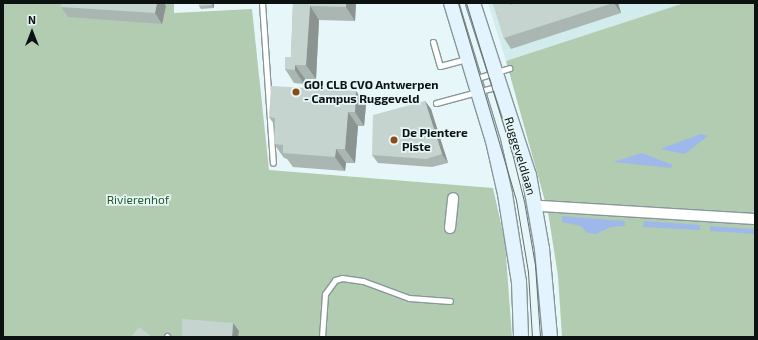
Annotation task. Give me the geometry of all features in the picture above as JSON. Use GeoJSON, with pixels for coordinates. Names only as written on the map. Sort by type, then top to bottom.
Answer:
{"type":"FeatureCollection","features":[{"type":"Feature","properties":{"kind":"street","name":"Ruggeveldlaan"},"geometry":{"type":"LineString","coordinates":[[452,3],[475,85],[493,141],[509,220],[519,282],[521,337]]}},
{"type":"Feature","properties":{"kind":"street","name":"Ruggeveldlaan"},"geometry":{"type":"LineString","coordinates":[[473,3],[531,188],[543,255],[550,337]]}},
{"type":"Feature","properties":{"kind":"street"},"geometry":{"type":"LineString","coordinates":[[450,228],[453,198]]}},
{"type":"Feature","properties":{"kind":"street"},"geometry":{"type":"LineString","coordinates":[[541,206],[755,219]]}},
{"type":"Feature","properties":{"kind":"lane"},"geometry":{"type":"LineString","coordinates":[[262,3],[273,163]]}},
{"type":"Feature","properties":{"kind":"lane"},"geometry":{"type":"LineString","coordinates":[[433,42],[440,66],[468,59]]}},
{"type":"Feature","properties":{"kind":"lane"},"geometry":{"type":"LineString","coordinates":[[436,104],[475,85],[497,79],[509,68]]}},
{"type":"Feature","properties":{"kind":"lane"},"geometry":{"type":"LineString","coordinates":[[475,85],[497,79]]}},
{"type":"Feature","properties":{"kind":"lane"},"geometry":{"type":"LineString","coordinates":[[322,337],[325,294],[335,280],[351,278],[398,296],[450,301]]}},
{"type":"Feature","properties":{"kind":"shaded area"},"geometry":{"type":"Polygon","coordinates":[[[488,3],[684,3],[506,61],[488,3]]]}},
{"type":"Feature","properties":{"kind":"green space","name":"Rivierenhof"},"geometry":{"type":"Polygon","coordinates":[[[3,3],[174,3],[174,13],[252,9],[269,170],[493,188],[505,242],[512,337],[3,337],[3,3]]]}},
{"type":"Feature","properties":{"kind":"green space"},"geometry":{"type":"Polygon","coordinates":[[[684,3],[755,3],[755,337],[562,337],[558,276],[548,212],[506,61],[684,3]]]}},
{"type":"Feature","properties":{"kind":"water"},"geometry":{"type":"Polygon","coordinates":[[[701,134],[708,136],[685,154],[660,149],[701,134]]]}},
{"type":"Feature","properties":{"kind":"water"},"geometry":{"type":"Polygon","coordinates":[[[642,153],[673,165],[671,168],[613,162],[642,153]]]}},
{"type":"Feature","properties":{"kind":"water"},"geometry":{"type":"Polygon","coordinates":[[[562,216],[625,221],[625,226],[611,227],[596,234],[587,233],[581,226],[562,222],[562,216]]]}},
{"type":"Feature","properties":{"kind":"water"},"geometry":{"type":"Polygon","coordinates":[[[644,221],[700,225],[700,230],[643,227],[644,221]]]}},
{"type":"Feature","properties":{"kind":"water"},"geometry":{"type":"Polygon","coordinates":[[[710,226],[755,229],[755,234],[710,231],[710,226]]]}},
{"type":"Feature","properties":{"kind":"building"},"geometry":{"type":"Polygon","coordinates":[[[61,3],[157,3],[155,13],[61,7],[61,3]]]}},
{"type":"Feature","properties":{"kind":"building"},"geometry":{"type":"Polygon","coordinates":[[[199,3],[212,3],[212,5],[199,6],[199,3]]]}},
{"type":"Feature","properties":{"kind":"building"},"geometry":{"type":"Polygon","coordinates":[[[293,3],[346,3],[346,7],[310,6],[306,65],[295,65],[295,70],[285,69],[285,57],[291,57],[293,3]]]}},
{"type":"Feature","properties":{"kind":"building"},"geometry":{"type":"Polygon","coordinates":[[[493,3],[510,3],[510,5],[516,3],[613,3],[504,38],[493,3]]]}},
{"type":"Feature","properties":{"kind":"building"},"geometry":{"type":"Polygon","coordinates":[[[271,86],[356,91],[355,112],[348,112],[345,149],[336,149],[335,157],[283,153],[283,145],[274,144],[275,118],[269,117],[271,86]]]}},
{"type":"Feature","properties":{"kind":"building","name":"De Pientere Piste"},"geometry":{"type":"Polygon","coordinates":[[[425,101],[442,154],[426,159],[372,155],[373,115],[425,101]]]}},
{"type":"Feature","properties":{"kind":"building"},"geometry":{"type":"Polygon","coordinates":[[[182,319],[233,323],[232,337],[182,337],[182,319]]]}},
{"type":"Feature","properties":{"kind":"building"},"geometry":{"type":"Polygon","coordinates":[[[139,327],[152,337],[131,337],[139,327]]]}},
{"type":"Feature","properties":{"kind":"tram line"},"geometry":{"type":"LineString","coordinates":[[458,3],[516,200],[528,272],[532,337]]}},
{"type":"Feature","properties":{"kind":"tram line"},"geometry":{"type":"LineString","coordinates":[[466,3],[512,153],[524,201],[535,265],[540,337]]}},
{"type":"Feature","properties":{"kind":"place","name":"GO! CLB CVO Antwerpen - Campus Ruggeveld"},"geometry":{"type":"Point","coordinates":[296,92]}},
{"type":"Feature","properties":{"kind":"place","name":"De Pientere Piste"},"geometry":{"type":"Point","coordinates":[394,140]}}]}
